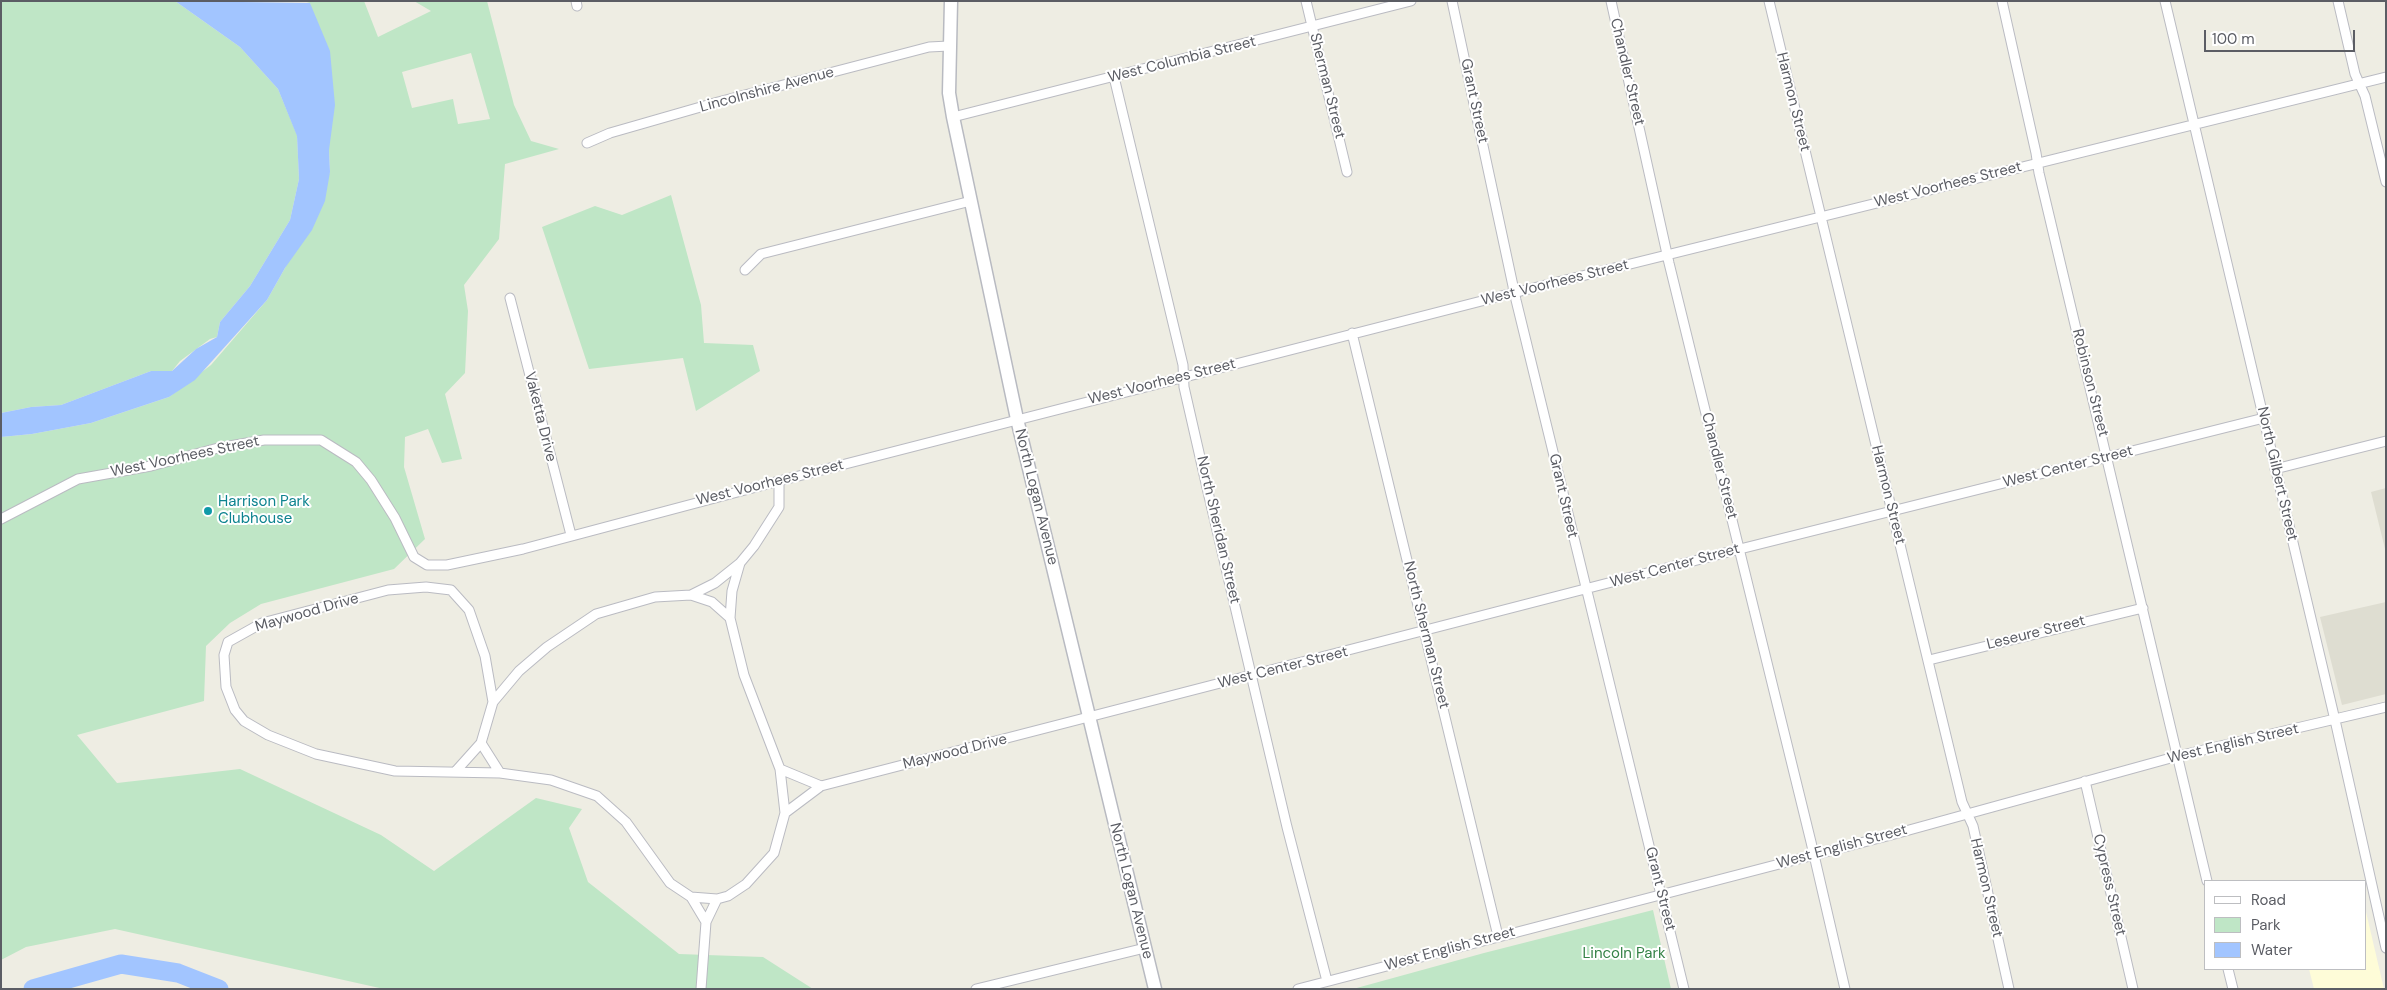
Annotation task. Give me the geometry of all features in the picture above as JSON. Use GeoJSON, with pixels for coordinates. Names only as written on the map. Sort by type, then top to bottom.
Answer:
{"type":"FeatureCollection","features":[{"type":"Feature","properties":{"kind":"street","name":"North Logan Avenue"},"geometry":{"type":"LineString","coordinates":[[951,1],[949,93],[953,118],[1017,420],[1155,989]]}},
{"type":"Feature","properties":{"kind":"street","name":"Sherman Street"},"geometry":{"type":"LineString","coordinates":[[1306,1],[1347,172]]}},
{"type":"Feature","properties":{"kind":"street","name":"West Columbia Street"},"geometry":{"type":"LineString","coordinates":[[953,118],[1411,1]]}},
{"type":"Feature","properties":{"kind":"street","name":"Grant Street"},"geometry":{"type":"LineString","coordinates":[[1452,1],[1515,292],[1684,989]]}},
{"type":"Feature","properties":{"kind":"street","name":"Chandler Street"},"geometry":{"type":"LineString","coordinates":[[1611,1],[1668,255],[1814,854],[1845,989]]}},
{"type":"Feature","properties":{"kind":"street","name":"Harmon Street"},"geometry":{"type":"LineString","coordinates":[[1769,1],[1962,802],[1972,826],[2009,989]]}},
{"type":"Feature","properties":{"kind":"street","name":"Robinson Street"},"geometry":{"type":"LineString","coordinates":[[2002,1],[2037,163],[2208,880]]}},
{"type":"Feature","properties":{"kind":"street","name":"North Gilbert Street"},"geometry":{"type":"LineString","coordinates":[[2165,1],[2335,720],[2386,948]]}},
{"type":"Feature","properties":{"kind":"street"},"geometry":{"type":"LineString","coordinates":[[2338,1],[2355,74],[2366,96],[2386,182]]}},
{"type":"Feature","properties":{"kind":"street","name":"Lincolnshire Avenue"},"geometry":{"type":"LineString","coordinates":[[587,143],[610,133],[718,102],[929,47],[949,46]]}},
{"type":"Feature","properties":{"kind":"street","name":"North Sheridan Street"},"geometry":{"type":"LineString","coordinates":[[1114,77],[1183,366],[1188,406],[1287,827],[1327,981]]}},
{"type":"Feature","properties":{"kind":"street","name":"West Voorhees Street"},"geometry":{"type":"LineString","coordinates":[[1,519],[78,479],[151,466],[218,448],[264,440],[321,440],[356,462],[371,480],[395,518],[414,557],[427,565],[456,563],[524,549],[571,535],[1352,333],[2386,77]]}},
{"type":"Feature","properties":{"kind":"street"},"geometry":{"type":"LineString","coordinates":[[745,270],[761,254],[971,201]]}},
{"type":"Feature","properties":{"kind":"street","name":"Vaketta Drive"},"geometry":{"type":"LineString","coordinates":[[510,298],[571,535]]}},
{"type":"Feature","properties":{"kind":"street","name":"North Sherman Street"},"geometry":{"type":"LineString","coordinates":[[1352,333],[1498,936]]}},
{"type":"Feature","properties":{"kind":"street","name":"West Center Street"},"geometry":{"type":"LineString","coordinates":[[1088,718],[1892,510],[2264,418]]}},
{"type":"Feature","properties":{"kind":"street"},"geometry":{"type":"LineString","coordinates":[[2275,468],[2386,440]]}},
{"type":"Feature","properties":{"kind":"street","name":"Maywood Drive"},"geometry":{"type":"LineString","coordinates":[[692,595],[715,582],[740,563],[779,507],[779,481]]}},
{"type":"Feature","properties":{"kind":"street","name":"Maywood Drive"},"geometry":{"type":"LineString","coordinates":[[493,702],[485,656],[469,610],[454,591],[426,587],[388,590],[262,624],[228,642],[224,655],[223,668],[226,687],[235,710],[244,721],[268,736],[316,754],[395,771],[500,773],[551,780],[597,796],[626,822],[670,883],[690,897],[717,899],[728,896],[746,884],[774,853],[785,813],[780,770],[744,675],[730,618],[732,591],[740,563]]}},
{"type":"Feature","properties":{"kind":"street","name":"Maywood Drive"},"geometry":{"type":"LineString","coordinates":[[454,772],[480,744],[493,702],[519,671],[547,647],[596,614],[655,597],[692,595],[712,602],[730,618]]}},
{"type":"Feature","properties":{"kind":"street","name":"Leseure Street"},"geometry":{"type":"LineString","coordinates":[[1929,660],[2143,608]]}},
{"type":"Feature","properties":{"kind":"street","name":"West English Street"},"geometry":{"type":"LineString","coordinates":[[1298,989],[1968,814],[2178,756],[2386,707]]}},
{"type":"Feature","properties":{"kind":"street","name":"Maywood Drive"},"geometry":{"type":"LineString","coordinates":[[785,813],[821,786],[1088,718]]}},
{"type":"Feature","properties":{"kind":"street"},"geometry":{"type":"LineString","coordinates":[[480,744],[500,773]]}},
{"type":"Feature","properties":{"kind":"street"},"geometry":{"type":"LineString","coordinates":[[780,770],[821,786]]}},
{"type":"Feature","properties":{"kind":"street","name":"Cypress Street"},"geometry":{"type":"LineString","coordinates":[[2085,781],[2134,989]]}},
{"type":"Feature","properties":{"kind":"street"},"geometry":{"type":"LineString","coordinates":[[690,897],[706,922]]}},
{"type":"Feature","properties":{"kind":"street"},"geometry":{"type":"LineString","coordinates":[[701,989],[706,922],[717,899]]}},
{"type":"Feature","properties":{"kind":"street"},"geometry":{"type":"LineString","coordinates":[[976,989],[1146,948]]}},
{"type":"Feature","properties":{"kind":"street"},"geometry":{"type":"LineString","coordinates":[[2228,970],[2232,989]]}},
{"type":"Feature","properties":{"kind":"shaded area"},"geometry":{"type":"Polygon","coordinates":[[[2386,488],[2386,553],[2371,492],[2386,488]]]}},
{"type":"Feature","properties":{"kind":"shaded area"},"geometry":{"type":"Polygon","coordinates":[[[2386,602],[2386,694],[2342,705],[2320,617],[2386,602]]]}},
{"type":"Feature","properties":{"kind":"shaded area"},"geometry":{"type":"Polygon","coordinates":[[[2367,916],[2384,989],[2314,989],[2309,970],[2367,970],[2367,916]]]}},
{"type":"Feature","properties":{"kind":"green space"},"geometry":{"type":"Polygon","coordinates":[[[1,1],[175,1],[240,47],[278,89],[297,135],[299,179],[290,220],[250,286],[220,322],[217,337],[210,339],[180,361],[172,371],[151,371],[61,405],[31,407],[1,413],[1,1]]]}},
{"type":"Feature","properties":{"kind":"green space"},"geometry":{"type":"Polygon","coordinates":[[[303,1],[364,1],[378,37],[431,11],[414,1],[487,1],[514,105],[531,141],[559,149],[505,164],[499,239],[464,285],[468,311],[465,373],[445,394],[462,459],[442,463],[428,429],[405,437],[404,467],[425,539],[394,569],[261,604],[230,623],[206,646],[204,701],[77,735],[117,783],[240,769],[381,835],[434,871],[536,798],[582,809],[569,828],[588,882],[679,954],[763,957],[813,989],[384,989],[115,929],[26,947],[1,960],[1,437],[32,434],[91,423],[169,397],[211,365],[267,300],[285,268],[330,172],[329,150],[310,3],[303,1]],[[471,53],[402,72],[412,108],[453,99],[458,124],[490,119],[471,53]]]}},
{"type":"Feature","properties":{"kind":"green space"},"geometry":{"type":"Polygon","coordinates":[[[671,195],[701,305],[704,343],[753,345],[760,371],[696,411],[683,358],[589,369],[542,227],[595,206],[622,215],[671,195]]]}},
{"type":"Feature","properties":{"kind":"green space","name":"Lincoln Park"},"geometry":{"type":"Polygon","coordinates":[[[1653,910],[1671,989],[1353,989],[1484,953],[1653,910]]]}},
{"type":"Feature","properties":{"kind":"water"},"geometry":{"type":"Polygon","coordinates":[[[175,1],[310,3],[330,51],[335,105],[329,150],[330,172],[325,201],[312,230],[285,268],[267,300],[195,380],[169,397],[91,423],[32,434],[1,437],[1,413],[31,407],[61,405],[151,371],[172,371],[196,349],[217,337],[220,322],[250,286],[290,220],[299,179],[297,136],[278,89],[240,47],[175,1]]]}},
{"type":"Feature","properties":{"kind":"waterway"},"geometry":{"type":"LineString","coordinates":[[33,989],[121,964],[178,973],[219,989]]}},
{"type":"Feature","properties":{"kind":"place","name":"Harrison Park Clubhouse"},"geometry":{"type":"Point","coordinates":[208,511]}}]}
